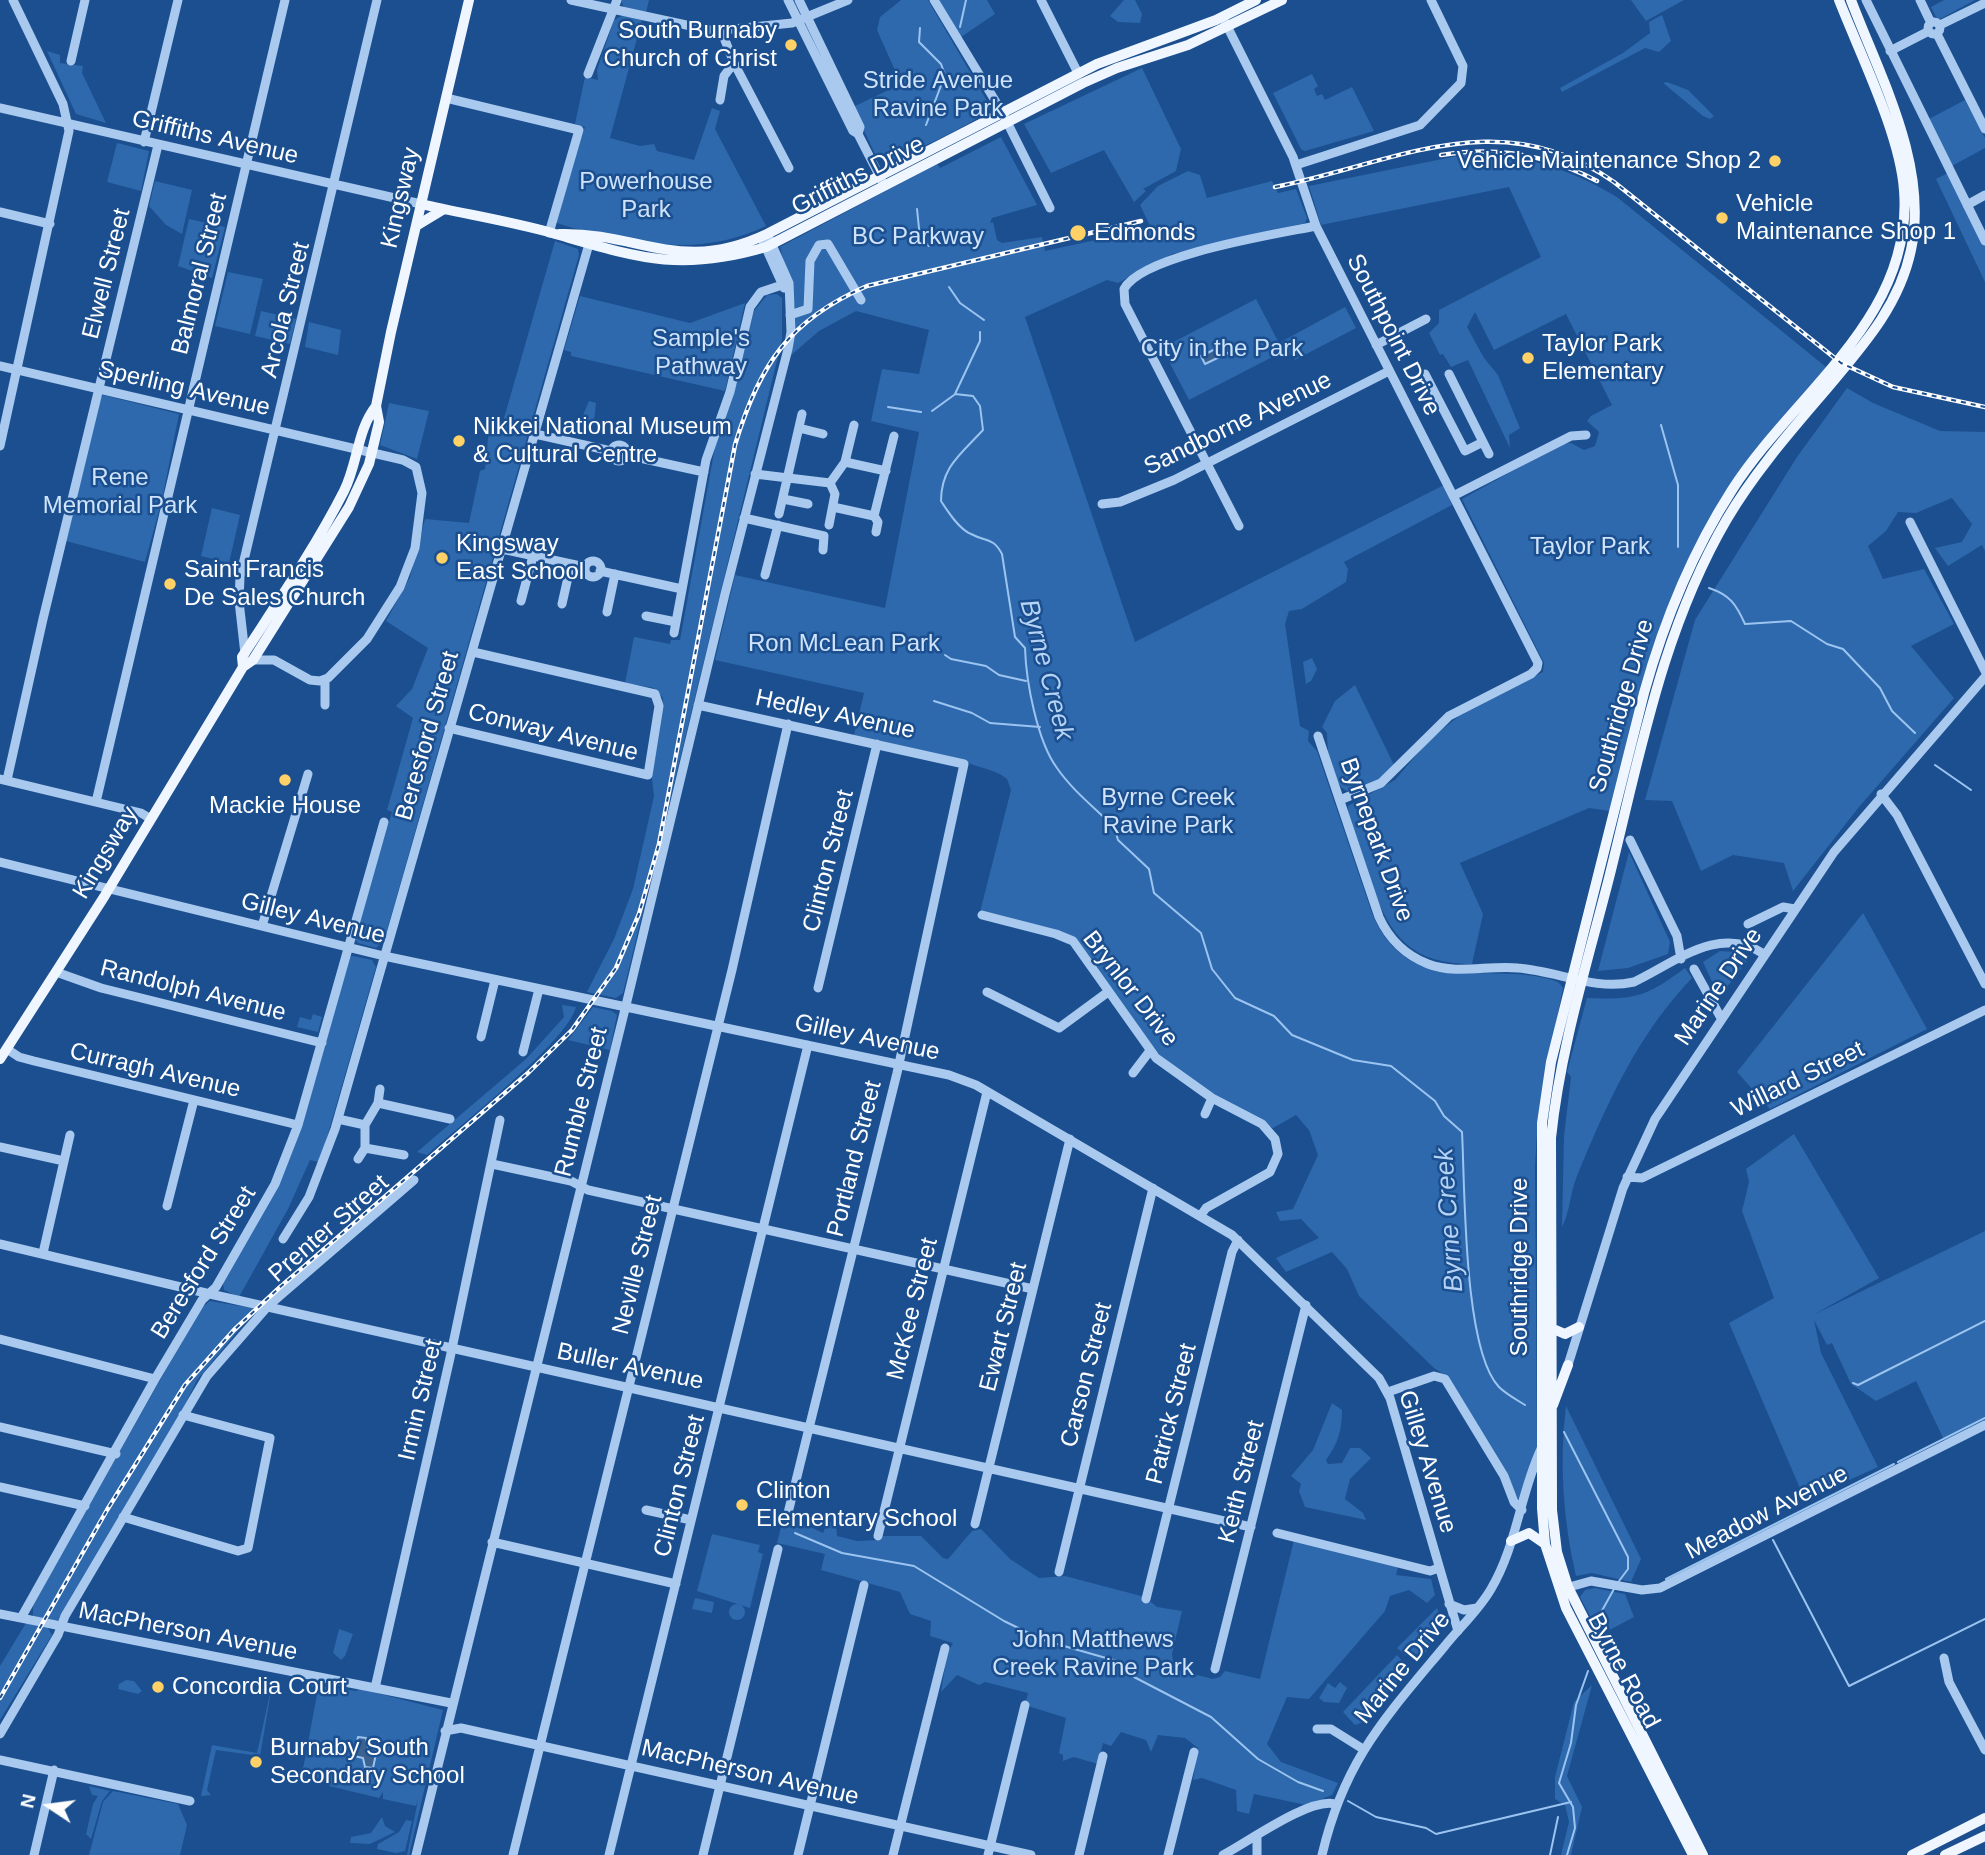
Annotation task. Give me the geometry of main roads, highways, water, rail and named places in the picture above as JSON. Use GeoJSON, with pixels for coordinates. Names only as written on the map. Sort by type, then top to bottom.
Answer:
{"type":"FeatureCollection","features":[{"type":"Feature","properties":{"kind":"main road","name":"Kingsway"},"geometry":{"type":"LineString","coordinates":[[261,637],[358,492],[371,453],[379,422],[376,406],[469,0]]}},
{"type":"Feature","properties":{"kind":"main road","name":"Griffiths Drive"},"geometry":{"type":"LineString","coordinates":[[1004,117],[1117,68],[1188,45],[1256,0]]}},
{"type":"Feature","properties":{"kind":"main road","name":"Griffiths Drive"},"geometry":{"type":"LineString","coordinates":[[421,204],[590,241],[642,258],[680,262],[724,259],[1004,117],[1078,73],[1122,54],[1225,22],[1282,0]]}},
{"type":"Feature","properties":{"kind":"main road","name":"Southridge Drive"},"geometry":{"type":"LineString","coordinates":[[1547,1498],[1552,1408],[1551,1138],[1577,981],[1656,649],[1688,568],[1749,465],[1871,318],[1896,267],[1905,223],[1901,164],[1839,0]]}},
{"type":"Feature","properties":{"kind":"main road","name":"Southridge Drive"},"geometry":{"type":"LineString","coordinates":[[1547,1498],[1542,1447],[1542,1123],[1547,1082],[1663,662],[1686,599],[1749,483],[1867,341],[1892,305],[1901,282],[1914,229],[1912,174],[1902,135],[1851,0]]}},
{"type":"Feature","properties":{"kind":"main road"},"geometry":{"type":"LineString","coordinates":[[416,226],[444,209]]}},
{"type":"Feature","properties":{"kind":"main road"},"geometry":{"type":"LineString","coordinates":[[1896,267],[1901,282]]}},
{"type":"Feature","properties":{"kind":"main road","name":"Kingsway"},"geometry":{"type":"LineString","coordinates":[[3,1054],[108,889],[261,637],[343,492],[366,419],[376,406]]}},
{"type":"Feature","properties":{"kind":"main road"},"geometry":{"type":"LineString","coordinates":[[1551,1328],[1565,1334],[1579,1327]]}},
{"type":"Feature","properties":{"kind":"main road"},"geometry":{"type":"LineString","coordinates":[[1552,1408],[1568,1365]]}},
{"type":"Feature","properties":{"kind":"main road","name":"Byrne Road"},"geometry":{"type":"LineString","coordinates":[[1547,1498],[1545,1544],[1563,1589],[1693,1855]]}},
{"type":"Feature","properties":{"kind":"main road","name":"Byrne Road"},"geometry":{"type":"LineString","coordinates":[[1547,1498],[1563,1589],[1703,1855]]}},
{"type":"Feature","properties":{"kind":"main road"},"geometry":{"type":"LineString","coordinates":[[1511,1542],[1530,1533],[1545,1544]]}},
{"type":"Feature","properties":{"kind":"main road"},"geometry":{"type":"LineString","coordinates":[[1912,1855],[1985,1818]]}},
{"type":"Feature","properties":{"kind":"main road"},"geometry":{"type":"LineString","coordinates":[[1945,1855],[1985,1836]]}},
{"type":"Feature","properties":{"kind":"waterway","name":"Byrne Creek"},"geometry":{"type":"LineString","coordinates":[[960,27],[966,0]]}},
{"type":"Feature","properties":{"kind":"waterway","name":"Byrne Creek"},"geometry":{"type":"LineString","coordinates":[[920,28],[919,42],[941,64],[945,75],[926,125]]}},
{"type":"Feature","properties":{"kind":"waterway","name":"Byrne Creek"},"geometry":{"type":"LineString","coordinates":[[917,209],[920,238],[929,246]]}},
{"type":"Feature","properties":{"kind":"waterway","name":"Byrne Creek"},"geometry":{"type":"LineString","coordinates":[[949,287],[960,303],[984,320]]}},
{"type":"Feature","properties":{"kind":"waterway","name":"Byrne Creek"},"geometry":{"type":"LineString","coordinates":[[980,332],[980,341],[955,394],[973,396],[980,406],[983,430],[948,470],[941,501],[962,528],[992,542],[1002,554],[1015,637],[1025,648],[1034,710],[1050,756],[1070,784],[1114,827],[1118,840],[1149,869],[1154,893],[1201,933],[1212,969],[1235,998],[1274,1016],[1292,1035],[1353,1060],[1391,1066],[1435,1101],[1444,1116],[1462,1132],[1468,1266],[1478,1339],[1487,1368],[1499,1387],[1525,1405]]}},
{"type":"Feature","properties":{"kind":"waterway"},"geometry":{"type":"LineString","coordinates":[[932,411],[954,395]]}},
{"type":"Feature","properties":{"kind":"waterway"},"geometry":{"type":"LineString","coordinates":[[888,407],[921,412]]}},
{"type":"Feature","properties":{"kind":"waterway"},"geometry":{"type":"LineString","coordinates":[[1661,425],[1678,485],[1678,547]]}},
{"type":"Feature","properties":{"kind":"waterway"},"geometry":{"type":"LineString","coordinates":[[1709,588],[1731,601],[1745,624],[1791,621],[1827,644],[1843,649],[1880,688],[1892,711],[1915,733]]}},
{"type":"Feature","properties":{"kind":"waterway"},"geometry":{"type":"LineString","coordinates":[[945,655],[951,659],[986,666],[999,675],[1026,681]]}},
{"type":"Feature","properties":{"kind":"waterway"},"geometry":{"type":"LineString","coordinates":[[934,701],[972,713],[990,723],[1040,727]]}},
{"type":"Feature","properties":{"kind":"waterway"},"geometry":{"type":"LineString","coordinates":[[1935,765],[1971,790]]}},
{"type":"Feature","properties":{"kind":"waterway"},"geometry":{"type":"LineString","coordinates":[[1853,1383],[1858,1385],[1985,1321]]}},
{"type":"Feature","properties":{"kind":"waterway"},"geometry":{"type":"LineString","coordinates":[[1898,1462],[1985,1418]]}},
{"type":"Feature","properties":{"kind":"waterway","name":"Byrne Creek"},"geometry":{"type":"LineString","coordinates":[[1564,1432],[1628,1557],[1628,1569],[1619,1581]]}},
{"type":"Feature","properties":{"kind":"waterway"},"geometry":{"type":"LineString","coordinates":[[1666,1579],[1894,1464]]}},
{"type":"Feature","properties":{"kind":"waterway"},"geometry":{"type":"LineString","coordinates":[[795,1533],[842,1553],[914,1566],[1004,1621],[1043,1640],[1127,1664],[1134,1677],[1211,1717],[1258,1759],[1298,1782],[1323,1791]]}},
{"type":"Feature","properties":{"kind":"waterway"},"geometry":{"type":"LineString","coordinates":[[1773,1540],[1849,1686],[1985,1619]]}},
{"type":"Feature","properties":{"kind":"waterway","name":"Byrne Creek"},"geometry":{"type":"LineString","coordinates":[[1597,1627],[1599,1616],[1614,1589]]}},
{"type":"Feature","properties":{"kind":"waterway","name":"Byrne Creek"},"geometry":{"type":"LineString","coordinates":[[1567,1855],[1575,1828],[1573,1807],[1559,1783],[1571,1743],[1576,1705],[1588,1671]]}},
{"type":"Feature","properties":{"kind":"waterway"},"geometry":{"type":"LineString","coordinates":[[1348,1801],[1376,1817],[1426,1828],[1436,1834],[1571,1802]]}},
{"type":"Feature","properties":{"kind":"waterway"},"geometry":{"type":"LineString","coordinates":[[1550,1855],[1558,1817]]}},
{"type":"Feature","properties":{"kind":"railway"},"geometry":{"type":"LineString","coordinates":[[1275,187],[1447,145],[1488,142],[1530,145],[1572,158],[1614,182],[1841,363],[1893,387],[1985,407]]}},
{"type":"Feature","properties":{"kind":"railway"},"geometry":{"type":"LineString","coordinates":[[1441,155],[1461,152],[1521,155],[1560,165],[1597,181]]}},
{"type":"Feature","properties":{"kind":"railway"},"geometry":{"type":"LineString","coordinates":[[0,1698],[107,1510],[185,1385],[234,1330],[279,1288],[528,1073],[572,1030],[616,968],[639,914],[659,844],[735,445],[755,391],[781,348],[797,330],[817,314],[867,286],[1141,221]]}},
{"type":"Feature","properties":{"kind":"place","name":"South Burnaby Church of Christ"},"geometry":{"type":"Point","coordinates":[791,45]}},
{"type":"Feature","properties":{"kind":"place","name":"Vehicle Maintenance Shop 2"},"geometry":{"type":"Point","coordinates":[1775,161]}},
{"type":"Feature","properties":{"kind":"place","name":"Vehicle Maintenance Shop 1"},"geometry":{"type":"Point","coordinates":[1722,218]}},
{"type":"Feature","properties":{"kind":"place","name":"Edmonds"},"geometry":{"type":"Point","coordinates":[1078,233]}},
{"type":"Feature","properties":{"kind":"place","name":"Taylor Park Elementary"},"geometry":{"type":"Point","coordinates":[1528,358]}},
{"type":"Feature","properties":{"kind":"place","name":"Nikkei National Museum & Cultural Centre"},"geometry":{"type":"Point","coordinates":[459,441]}},
{"type":"Feature","properties":{"kind":"place","name":"Kingsway East School"},"geometry":{"type":"Point","coordinates":[442,558]}},
{"type":"Feature","properties":{"kind":"place","name":"Saint Francis De Sales Church"},"geometry":{"type":"Point","coordinates":[170,584]}},
{"type":"Feature","properties":{"kind":"place","name":"Mackie House"},"geometry":{"type":"Point","coordinates":[285,780]}},
{"type":"Feature","properties":{"kind":"place","name":"Clinton Elementary School"},"geometry":{"type":"Point","coordinates":[742,1505]}},
{"type":"Feature","properties":{"kind":"place","name":"Concordia Court"},"geometry":{"type":"Point","coordinates":[158,1687]}},
{"type":"Feature","properties":{"kind":"place","name":"Burnaby South Secondary School"},"geometry":{"type":"Point","coordinates":[256,1762]}},
{"type":"Feature","properties":{"kind":"park label","name":"Stride Avenue Ravine Park"},"geometry":{"type":"Point","coordinates":[938,95]}},
{"type":"Feature","properties":{"kind":"park label","name":"Powerhouse Park"},"geometry":{"type":"Point","coordinates":[646,196]}},
{"type":"Feature","properties":{"kind":"park label","name":"BC Parkway"},"geometry":{"type":"Point","coordinates":[918,237]}},
{"type":"Feature","properties":{"kind":"park label","name":"City in the Park"},"geometry":{"type":"Point","coordinates":[1222,349]}},
{"type":"Feature","properties":{"kind":"park label","name":"Sample's Pathway"},"geometry":{"type":"Point","coordinates":[701,353]}},
{"type":"Feature","properties":{"kind":"park label","name":"Rene Memorial Park"},"geometry":{"type":"Point","coordinates":[120,492]}},
{"type":"Feature","properties":{"kind":"park label","name":"Taylor Park"},"geometry":{"type":"Point","coordinates":[1590,547]}},
{"type":"Feature","properties":{"kind":"park label","name":"Ron McLean Park"},"geometry":{"type":"Point","coordinates":[844,644]}},
{"type":"Feature","properties":{"kind":"park label","name":"Byrne Creek Ravine Park"},"geometry":{"type":"Point","coordinates":[1168,812]}},
{"type":"Feature","properties":{"kind":"park label","name":"John Matthews Creek Ravine Park"},"geometry":{"type":"Point","coordinates":[1093,1654]}}]}
